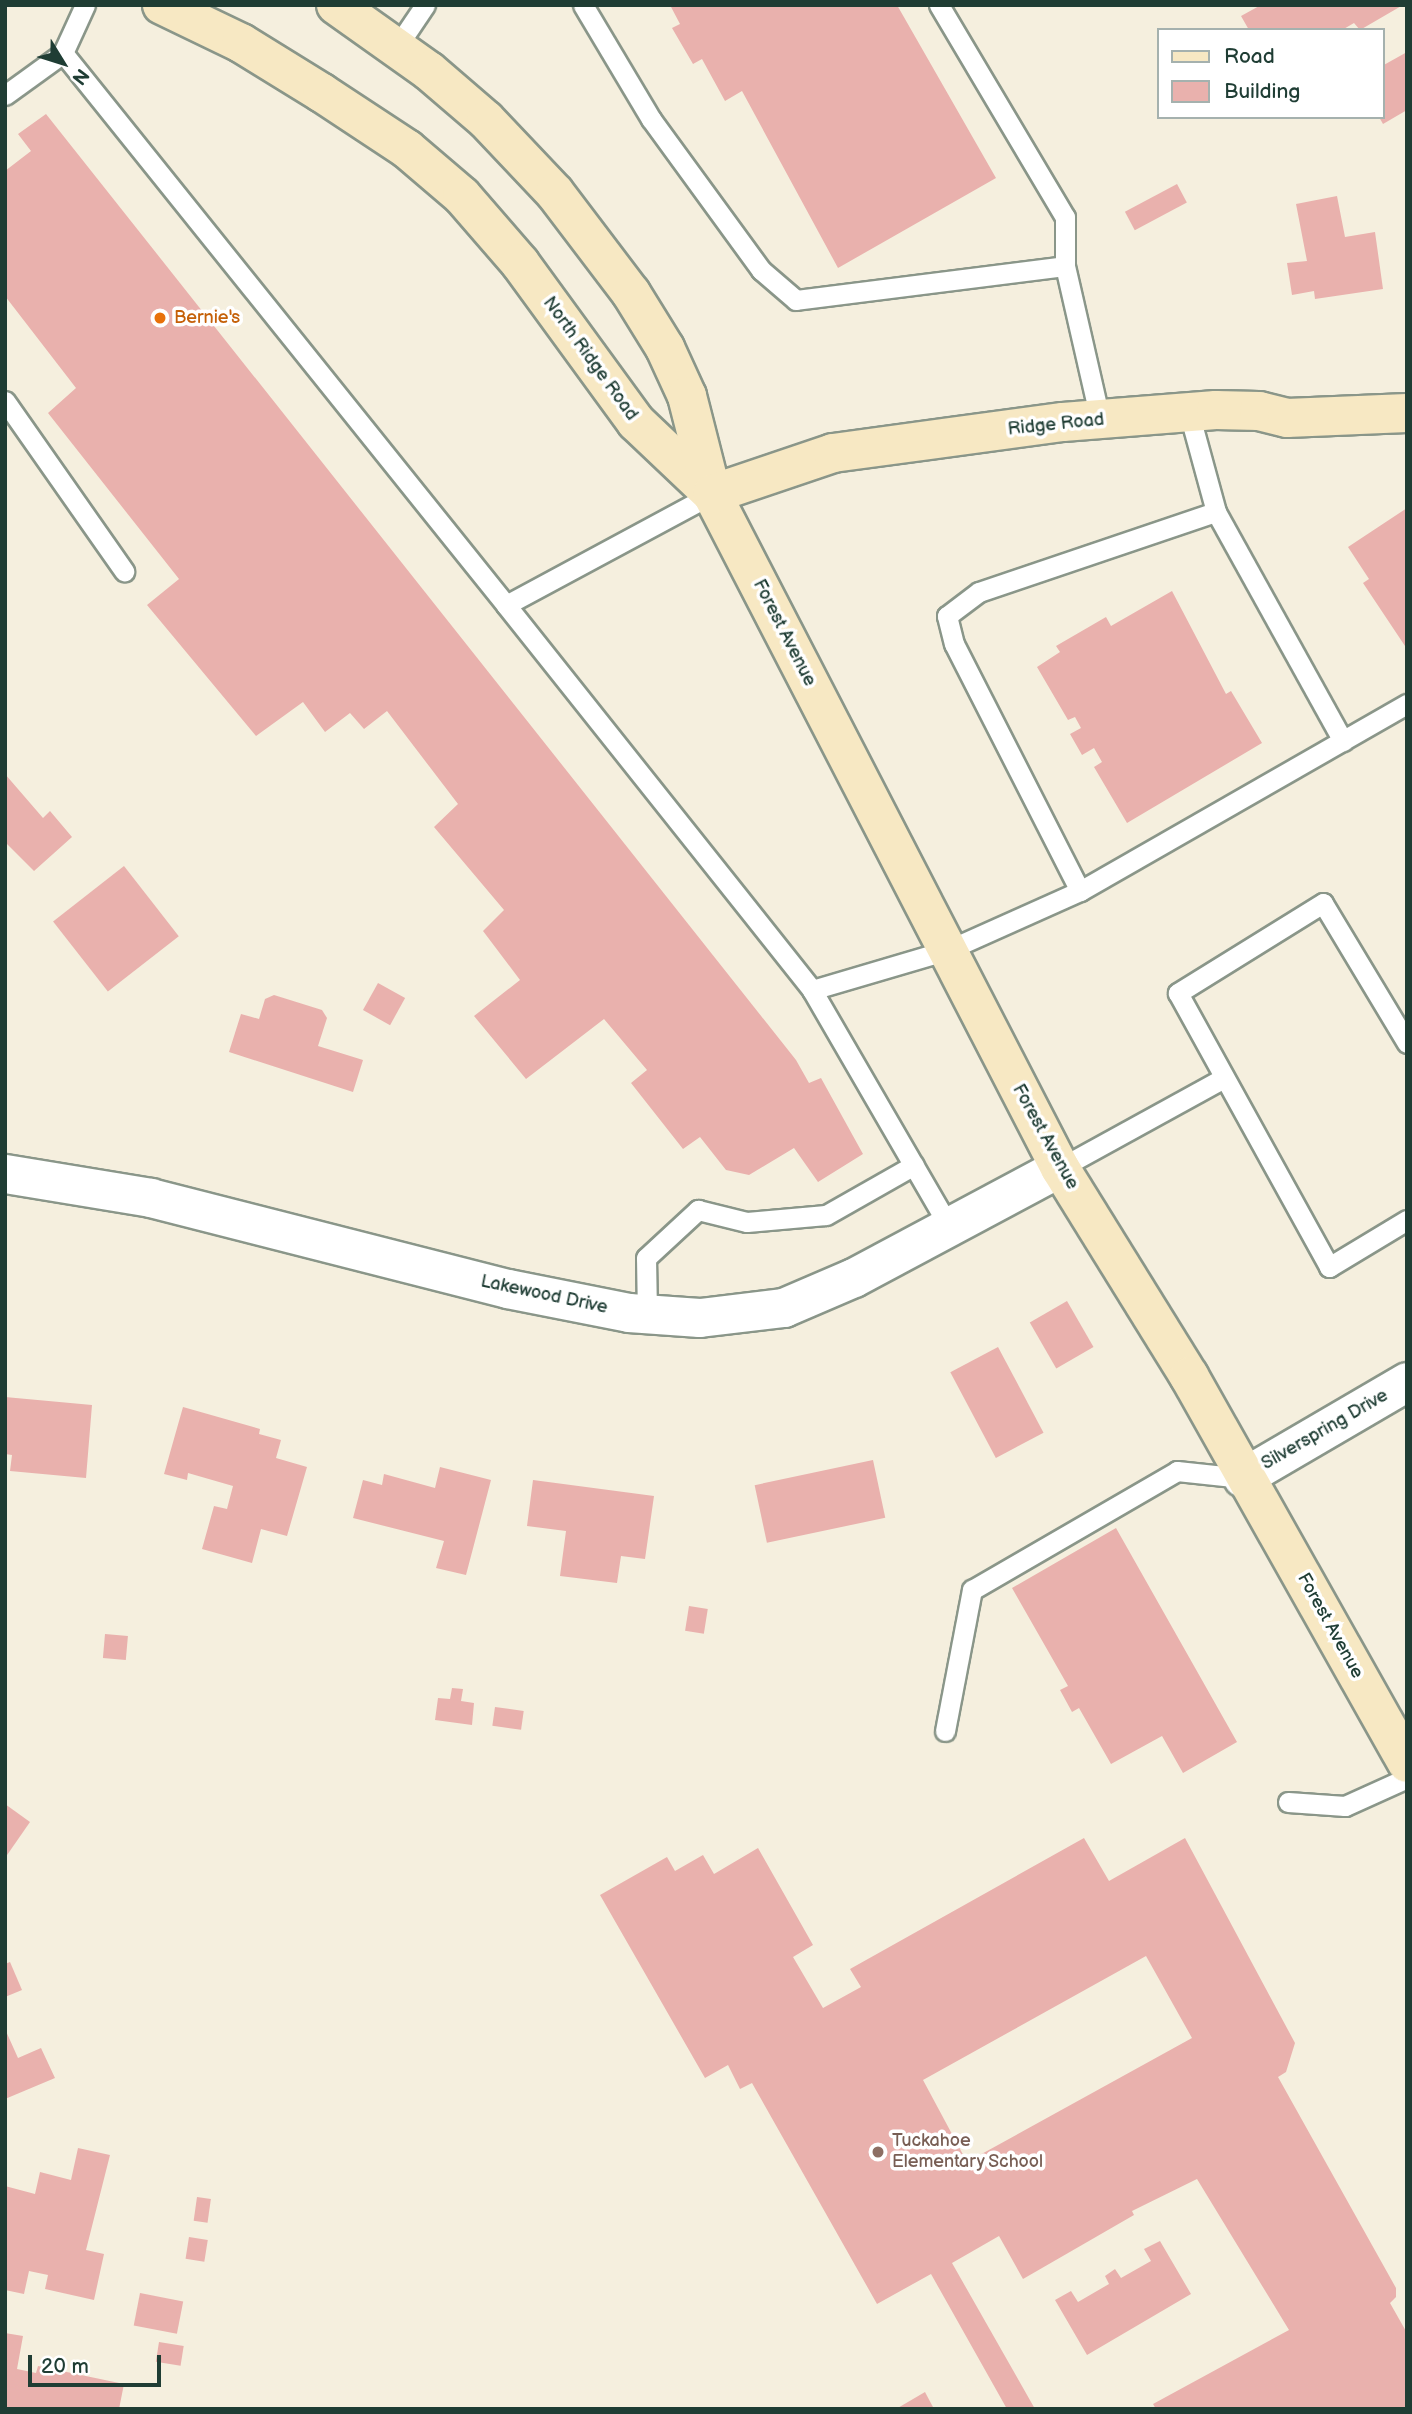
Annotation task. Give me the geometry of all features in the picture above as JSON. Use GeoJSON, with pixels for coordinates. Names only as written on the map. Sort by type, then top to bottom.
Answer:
{"type":"FeatureCollection","features":[{"type":"Feature","properties":{"kind":"main road","name":"North Ridge Road"},"geometry":{"type":"LineString","coordinates":[[162,5],[241,43],[322,93],[407,149],[462,196],[520,262],[636,422],[712,494]]}},
{"type":"Feature","properties":{"kind":"main road"},"geometry":{"type":"LineString","coordinates":[[336,5],[396,48],[495,129],[555,193],[631,293],[665,348],[687,396],[712,494]]}},
{"type":"Feature","properties":{"kind":"main road","name":"Ridge Road"},"geometry":{"type":"LineString","coordinates":[[712,494],[832,453],[1100,419],[1259,411],[1287,418],[1407,414]]}},
{"type":"Feature","properties":{"kind":"main road","name":"Forest Avenue"},"geometry":{"type":"LineString","coordinates":[[712,494],[1060,1168],[1189,1376],[1243,1478],[1407,1763]]}},
{"type":"Feature","properties":{"kind":"street","name":"Lakewood Drive"},"geometry":{"type":"LineString","coordinates":[[5,1174],[152,1198],[508,1289],[647,1314],[700,1318],[784,1308],[855,1278],[1060,1168]]}},
{"type":"Feature","properties":{"kind":"street","name":"Silverspring Drive"},"geometry":{"type":"LineString","coordinates":[[1243,1478],[1407,1382]]}},
{"type":"Feature","properties":{"kind":"lane"},"geometry":{"type":"LineString","coordinates":[[5,95],[63,53],[85,5]]}},
{"type":"Feature","properties":{"kind":"lane"},"geometry":{"type":"LineString","coordinates":[[396,48],[425,5]]}},
{"type":"Feature","properties":{"kind":"lane"},"geometry":{"type":"LineString","coordinates":[[583,5],[651,119],[761,270],[796,300],[1065,266]]}},
{"type":"Feature","properties":{"kind":"lane"},"geometry":{"type":"LineString","coordinates":[[939,5],[1065,217],[1065,266],[1100,419]]}},
{"type":"Feature","properties":{"kind":"lane"},"geometry":{"type":"LineString","coordinates":[[63,53],[812,990],[950,1227]]}},
{"type":"Feature","properties":{"kind":"lane"},"geometry":{"type":"LineString","coordinates":[[5,401],[124,571]]}},
{"type":"Feature","properties":{"kind":"lane"},"geometry":{"type":"LineString","coordinates":[[1189,413],[1216,512],[1343,741]]}},
{"type":"Feature","properties":{"kind":"lane"},"geometry":{"type":"LineString","coordinates":[[506,606],[712,494]]}},
{"type":"Feature","properties":{"kind":"lane"},"geometry":{"type":"LineString","coordinates":[[1080,891],[954,645],[947,616],[979,592],[1216,512]]}},
{"type":"Feature","properties":{"kind":"lane"},"geometry":{"type":"LineString","coordinates":[[812,990],[948,950],[1080,891],[1407,704]]}},
{"type":"Feature","properties":{"kind":"lane"},"geometry":{"type":"LineString","coordinates":[[1407,1043],[1323,903],[1178,993],[1329,1267],[1407,1220]]}},
{"type":"Feature","properties":{"kind":"lane"},"geometry":{"type":"LineString","coordinates":[[1060,1168],[1224,1078]]}},
{"type":"Feature","properties":{"kind":"lane"},"geometry":{"type":"LineString","coordinates":[[647,1314],[646,1258],[698,1210],[747,1222],[826,1215],[914,1165]]}},
{"type":"Feature","properties":{"kind":"lane"},"geometry":{"type":"LineString","coordinates":[[945,1731],[972,1590],[1177,1471],[1243,1478]]}},
{"type":"Feature","properties":{"kind":"lane"},"geometry":{"type":"LineString","coordinates":[[1288,1802],[1345,1806],[1407,1778]]}},
{"type":"Feature","properties":{"kind":"building"},"geometry":{"type":"Polygon","coordinates":[[[670,5],[897,5],[996,178],[838,268],[742,91],[725,101],[702,59],[693,64],[672,28],[680,24],[670,5]]]}},
{"type":"Feature","properties":{"kind":"building"},"geometry":{"type":"Polygon","coordinates":[[[1261,5],[1403,5],[1363,28],[1358,28],[1354,23],[1345,28],[1248,28],[1241,16],[1261,5]]]}},
{"type":"Feature","properties":{"kind":"building"},"geometry":{"type":"Polygon","coordinates":[[[1407,52],[1407,110],[1383,124],[1380,119],[1384,119],[1384,65],[1407,52]]]}},
{"type":"Feature","properties":{"kind":"building"},"geometry":{"type":"Polygon","coordinates":[[[46,114],[796,1060],[809,1083],[821,1078],[863,1154],[818,1182],[794,1148],[749,1175],[726,1170],[700,1137],[683,1149],[631,1083],[647,1070],[604,1019],[526,1079],[474,1016],[520,980],[483,931],[504,910],[434,827],[458,804],[387,711],[364,729],[350,713],[325,732],[303,702],[256,736],[147,605],[179,579],[48,413],[76,388],[5,296],[5,171],[31,151],[18,134],[46,114]]]}},
{"type":"Feature","properties":{"kind":"building"},"geometry":{"type":"Polygon","coordinates":[[[1177,184],[1187,203],[1135,230],[1125,212],[1177,184]]]}},
{"type":"Feature","properties":{"kind":"building"},"geometry":{"type":"Polygon","coordinates":[[[1337,196],[1345,237],[1375,232],[1383,289],[1315,299],[1314,291],[1292,295],[1287,263],[1307,261],[1296,204],[1337,196]]]}},
{"type":"Feature","properties":{"kind":"building"},"geometry":{"type":"Polygon","coordinates":[[[1407,508],[1407,649],[1363,583],[1369,579],[1348,547],[1407,508]]]}},
{"type":"Feature","properties":{"kind":"building"},"geometry":{"type":"Polygon","coordinates":[[[1172,591],[1226,694],[1231,691],[1262,743],[1127,823],[1094,767],[1102,762],[1094,748],[1082,755],[1070,734],[1081,728],[1075,717],[1068,720],[1037,667],[1060,652],[1056,646],[1106,617],[1111,626],[1172,591]]]}},
{"type":"Feature","properties":{"kind":"building"},"geometry":{"type":"Polygon","coordinates":[[[5,774],[43,818],[50,811],[72,837],[34,871],[5,842],[5,774]]]}},
{"type":"Feature","properties":{"kind":"building"},"geometry":{"type":"Polygon","coordinates":[[[124,866],[179,936],[108,992],[53,921],[124,866]]]}},
{"type":"Feature","properties":{"kind":"building"},"geometry":{"type":"Polygon","coordinates":[[[378,983],[405,998],[390,1025],[363,1010],[378,983]]]}},
{"type":"Feature","properties":{"kind":"building"},"geometry":{"type":"Polygon","coordinates":[[[274,995],[322,1010],[327,1018],[318,1046],[363,1060],[353,1092],[229,1052],[241,1014],[259,1019],[265,999],[274,995]]]}},
{"type":"Feature","properties":{"kind":"building"},"geometry":{"type":"Polygon","coordinates":[[[1067,1301],[1094,1347],[1056,1368],[1030,1322],[1067,1301]]]}},
{"type":"Feature","properties":{"kind":"building"},"geometry":{"type":"Polygon","coordinates":[[[998,1347],[1044,1433],[996,1458],[950,1372],[998,1347]]]}},
{"type":"Feature","properties":{"kind":"building"},"geometry":{"type":"Polygon","coordinates":[[[5,1397],[92,1405],[86,1478],[10,1471],[12,1455],[5,1454],[5,1397]]]}},
{"type":"Feature","properties":{"kind":"building"},"geometry":{"type":"Polygon","coordinates":[[[183,1407],[260,1429],[259,1434],[281,1440],[276,1458],[307,1467],[287,1536],[261,1529],[252,1563],[202,1549],[214,1506],[227,1509],[233,1486],[188,1473],[187,1480],[164,1474],[183,1407]]]}},
{"type":"Feature","properties":{"kind":"building"},"geometry":{"type":"Polygon","coordinates":[[[873,1460],[885,1518],[767,1543],[755,1485],[873,1460]]]}},
{"type":"Feature","properties":{"kind":"building"},"geometry":{"type":"Polygon","coordinates":[[[440,1467],[491,1480],[466,1575],[436,1568],[444,1541],[353,1518],[363,1480],[382,1485],[384,1474],[435,1488],[440,1467]]]}},
{"type":"Feature","properties":{"kind":"building"},"geometry":{"type":"Polygon","coordinates":[[[533,1480],[654,1496],[645,1559],[621,1556],[617,1583],[560,1576],[566,1531],[527,1526],[533,1480]]]}},
{"type":"Feature","properties":{"kind":"building"},"geometry":{"type":"Polygon","coordinates":[[[1116,1528],[1237,1742],[1183,1773],[1162,1736],[1111,1764],[1079,1708],[1072,1712],[1060,1690],[1068,1686],[1012,1588],[1116,1528]]]}},
{"type":"Feature","properties":{"kind":"building"},"geometry":{"type":"Polygon","coordinates":[[[689,1606],[708,1609],[704,1634],[685,1631],[689,1606]]]}},
{"type":"Feature","properties":{"kind":"building"},"geometry":{"type":"Polygon","coordinates":[[[105,1634],[128,1636],[126,1660],[103,1658],[105,1634]]]}},
{"type":"Feature","properties":{"kind":"building"},"geometry":{"type":"Polygon","coordinates":[[[452,1688],[463,1689],[461,1701],[474,1703],[472,1725],[435,1720],[438,1698],[450,1699],[452,1688]]]}},
{"type":"Feature","properties":{"kind":"building"},"geometry":{"type":"Polygon","coordinates":[[[495,1707],[524,1711],[521,1730],[492,1726],[495,1707]]]}},
{"type":"Feature","properties":{"kind":"building"},"geometry":{"type":"Polygon","coordinates":[[[5,1804],[30,1822],[5,1858],[5,1804]]]}},
{"type":"Feature","properties":{"kind":"building"},"geometry":{"type":"Polygon","coordinates":[[[1084,1838],[1109,1881],[1185,1838],[1295,2043],[1286,2072],[1278,2077],[1396,2288],[1396,2297],[1390,2303],[1407,2333],[1407,2409],[1156,2409],[1153,2404],[1289,2330],[1197,2179],[1132,2211],[1134,2215],[1023,2279],[999,2236],[952,2263],[1035,2409],[1007,2409],[931,2274],[877,2304],[752,2083],[740,2089],[728,2065],[705,2078],[600,1895],[667,1857],[675,1871],[703,1855],[714,1874],[758,1848],[813,1945],[793,1957],[823,2008],[861,1987],[850,1969],[1084,1838]],[[1146,1956],[923,2080],[967,2162],[1192,2038],[1146,1956]]]}},
{"type":"Feature","properties":{"kind":"building"},"geometry":{"type":"Polygon","coordinates":[[[10,1962],[22,1990],[5,1997],[5,1964],[10,1962]]]}},
{"type":"Feature","properties":{"kind":"building"},"geometry":{"type":"Polygon","coordinates":[[[5,2029],[18,2058],[41,2048],[55,2078],[5,2099],[5,2029]]]}},
{"type":"Feature","properties":{"kind":"building"},"geometry":{"type":"Polygon","coordinates":[[[78,2148],[110,2155],[86,2250],[104,2254],[94,2300],[45,2289],[48,2275],[29,2271],[24,2294],[5,2290],[5,2186],[35,2194],[40,2172],[71,2180],[78,2148]]]}},
{"type":"Feature","properties":{"kind":"building"},"geometry":{"type":"Polygon","coordinates":[[[197,2197],[211,2199],[208,2223],[194,2221],[197,2197]]]}},
{"type":"Feature","properties":{"kind":"building"},"geometry":{"type":"Polygon","coordinates":[[[189,2237],[208,2240],[204,2262],[186,2259],[189,2237]]]}},
{"type":"Feature","properties":{"kind":"building"},"geometry":{"type":"Polygon","coordinates":[[[1160,2241],[1191,2294],[1087,2355],[1055,2300],[1071,2291],[1078,2302],[1109,2284],[1105,2276],[1115,2269],[1121,2278],[1151,2261],[1144,2249],[1160,2241]]]}},
{"type":"Feature","properties":{"kind":"building"},"geometry":{"type":"Polygon","coordinates":[[[140,2293],[183,2301],[177,2334],[134,2325],[140,2293]]]}},
{"type":"Feature","properties":{"kind":"building"},"geometry":{"type":"Polygon","coordinates":[[[5,2333],[23,2336],[17,2369],[36,2373],[38,2366],[124,2384],[119,2409],[5,2409],[5,2333]]]}},
{"type":"Feature","properties":{"kind":"building"},"geometry":{"type":"Polygon","coordinates":[[[159,2342],[184,2346],[181,2366],[156,2362],[159,2342]]]}},
{"type":"Feature","properties":{"kind":"building"},"geometry":{"type":"Polygon","coordinates":[[[925,2392],[934,2409],[896,2409],[925,2392]]]}},
{"type":"Feature","properties":{"kind":"place","name":"Bernie's"},"geometry":{"type":"Point","coordinates":[160,318]}},
{"type":"Feature","properties":{"kind":"place","name":"Tuckahoe Elementary School"},"geometry":{"type":"Point","coordinates":[878,2152]}}]}
